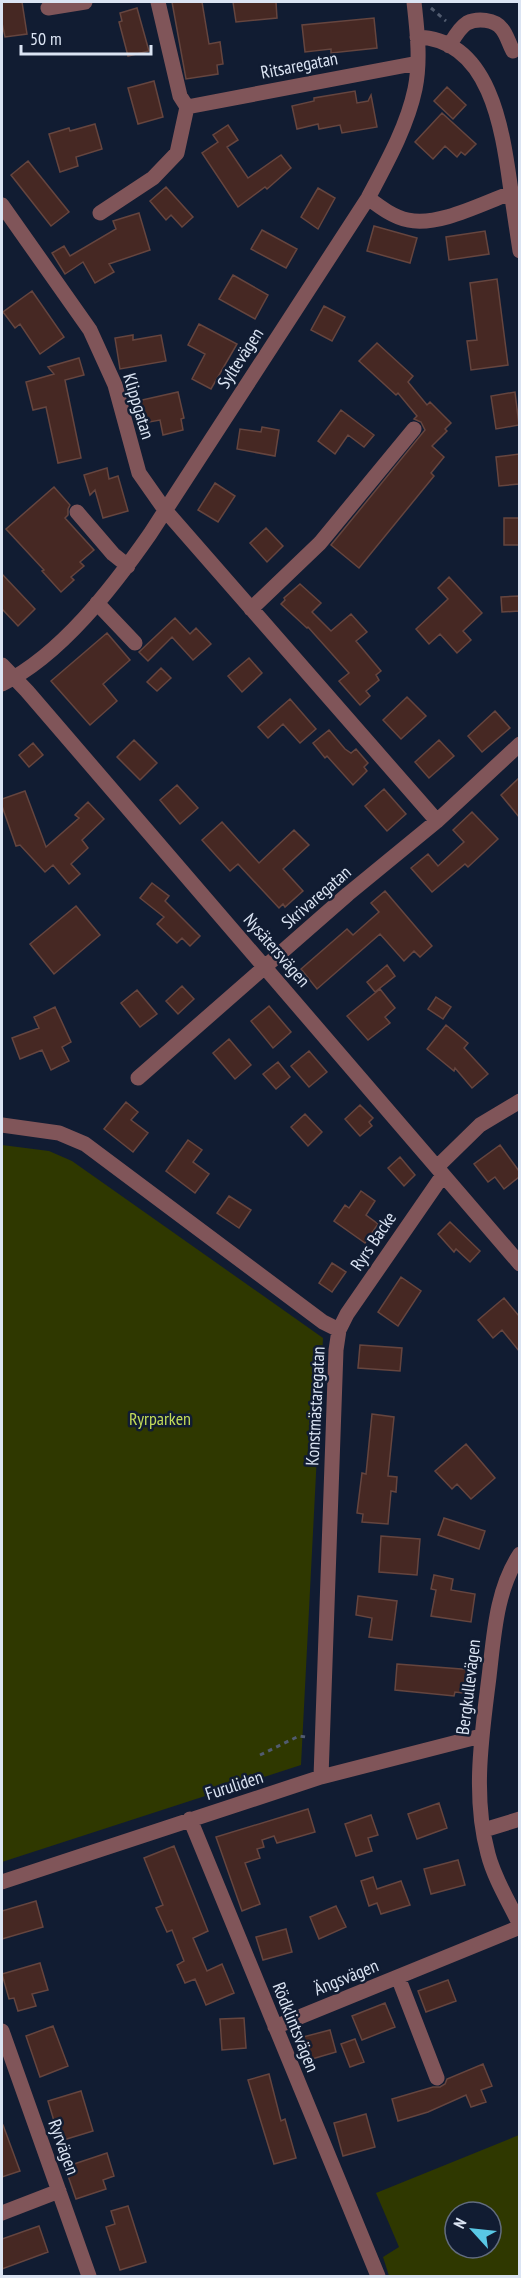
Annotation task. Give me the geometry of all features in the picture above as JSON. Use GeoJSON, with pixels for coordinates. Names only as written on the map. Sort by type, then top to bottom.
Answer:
{"type":"FeatureCollection","features":[{"type":"Feature","properties":{"kind":"street"},"geometry":{"type":"LineString","coordinates":[[48,8],[85,2]]}},
{"type":"Feature","properties":{"kind":"street"},"geometry":{"type":"LineString","coordinates":[[100,213],[153,178],[177,153],[187,107],[180,96],[158,2]]}},
{"type":"Feature","properties":{"kind":"street","name":"Syltevägen"},"geometry":{"type":"LineString","coordinates":[[7,681],[28,668],[67,634],[128,566],[368,198],[390,156],[415,88],[418,63],[414,2]]}},
{"type":"Feature","properties":{"kind":"street"},"geometry":{"type":"LineString","coordinates":[[449,46],[458,31],[467,23],[488,20],[496,23],[502,29],[513,51]]}},
{"type":"Feature","properties":{"kind":"street"},"geometry":{"type":"LineString","coordinates":[[417,37],[434,38],[471,62],[488,89],[514,169],[511,193],[518,221],[519,251]]}},
{"type":"Feature","properties":{"kind":"street","name":"Ritsaregatan"},"geometry":{"type":"LineString","coordinates":[[187,107],[418,63]]}},
{"type":"Feature","properties":{"kind":"street"},"geometry":{"type":"LineString","coordinates":[[368,198],[391,214],[409,221],[433,221],[511,193]]}},
{"type":"Feature","properties":{"kind":"street","name":"Klippgatan"},"geometry":{"type":"LineString","coordinates":[[2,205],[90,330],[115,385],[139,473],[165,510],[437,820]]}},
{"type":"Feature","properties":{"kind":"street"},"geometry":{"type":"LineString","coordinates":[[251,609],[320,543],[414,429]]}},
{"type":"Feature","properties":{"kind":"street"},"geometry":{"type":"LineString","coordinates":[[77,512],[113,554],[128,566]]}},
{"type":"Feature","properties":{"kind":"street"},"geometry":{"type":"LineString","coordinates":[[97,603],[135,643]]}},
{"type":"Feature","properties":{"kind":"street","name":"Nysätersvägen"},"geometry":{"type":"LineString","coordinates":[[2,665],[7,681],[27,691],[519,1264]]}},
{"type":"Feature","properties":{"kind":"street","name":"Skrivaregatan"},"geometry":{"type":"LineString","coordinates":[[138,1078],[437,820],[519,744]]}},
{"type":"Feature","properties":{"kind":"street","name":"Ryrs Backe"},"geometry":{"type":"LineString","coordinates":[[339,1330],[347,1314],[440,1171],[480,1125],[519,1101]]}},
{"type":"Feature","properties":{"kind":"street","name":"Konstmästaregatan"},"geometry":{"type":"LineString","coordinates":[[2,1125],[59,1133],[85,1144],[323,1322],[339,1330],[336,1350],[321,1777]]}},
{"type":"Feature","properties":{"kind":"street","name":"Bergkullevägen"},"geometry":{"type":"LineString","coordinates":[[519,1554],[502,1590],[481,1736],[481,1799],[488,1854],[519,1926]]}},
{"type":"Feature","properties":{"kind":"street","name":"Furuliden"},"geometry":{"type":"LineString","coordinates":[[2,1882],[321,1777],[481,1736]]}},
{"type":"Feature","properties":{"kind":"street","name":"Rödklintsvägen"},"geometry":{"type":"LineString","coordinates":[[190,1819],[378,2277]]}},
{"type":"Feature","properties":{"kind":"street"},"geometry":{"type":"LineString","coordinates":[[484,1830],[519,1819]]}},
{"type":"Feature","properties":{"kind":"street","name":"Ängsvägen"},"geometry":{"type":"LineString","coordinates":[[275,2027],[519,1926]]}},
{"type":"Feature","properties":{"kind":"street","name":"Ängsvägen"},"geometry":{"type":"LineString","coordinates":[[398,1977],[437,2078]]}},
{"type":"Feature","properties":{"kind":"street","name":"Ryrvägen"},"geometry":{"type":"LineString","coordinates":[[2,2031],[89,2277]]}},
{"type":"Feature","properties":{"kind":"street"},"geometry":{"type":"LineString","coordinates":[[2,2213],[59,2191]]}},
{"type":"Feature","properties":{"kind":"path"},"geometry":{"type":"LineString","coordinates":[[260,1755],[299,1736],[322,1740]]}},
{"type":"Feature","properties":{"kind":"green space","name":"Ryrparken"},"geometry":{"type":"Polygon","coordinates":[[[2,1145],[49,1151],[72,1161],[323,1338],[301,1765],[2,1862],[2,1145]]]}},
{"type":"Feature","properties":{"kind":"green space"},"geometry":{"type":"Polygon","coordinates":[[[519,2135],[519,2276],[389,2276],[383,2257],[399,2247],[376,2193],[519,2135]]]}},
{"type":"Feature","properties":{"kind":"building"},"geometry":{"type":"Polygon","coordinates":[[[2,2],[22,2],[27,34],[5,37],[2,2]]]}},
{"type":"Feature","properties":{"kind":"building"},"geometry":{"type":"Polygon","coordinates":[[[172,2],[202,2],[209,44],[220,42],[223,64],[217,65],[218,74],[186,79],[172,2]]]}},
{"type":"Feature","properties":{"kind":"building"},"geometry":{"type":"Polygon","coordinates":[[[233,2],[276,2],[277,18],[236,22],[233,2]]]}},
{"type":"Feature","properties":{"kind":"building"},"geometry":{"type":"Polygon","coordinates":[[[137,8],[149,51],[128,56],[119,22],[122,21],[120,13],[137,8]]]}},
{"type":"Feature","properties":{"kind":"building"},"geometry":{"type":"Polygon","coordinates":[[[374,18],[377,48],[331,53],[331,49],[305,52],[302,25],[374,18]]]}},
{"type":"Feature","properties":{"kind":"building"},"geometry":{"type":"Polygon","coordinates":[[[154,81],[163,117],[138,124],[128,88],[154,81]]]}},
{"type":"Feature","properties":{"kind":"building"},"geometry":{"type":"Polygon","coordinates":[[[447,87],[466,105],[453,119],[434,101],[447,87]]]}},
{"type":"Feature","properties":{"kind":"building"},"geometry":{"type":"Polygon","coordinates":[[[355,91],[357,103],[368,101],[371,95],[377,127],[342,133],[340,125],[319,129],[318,124],[297,129],[292,106],[314,101],[314,98],[355,91]]]}},
{"type":"Feature","properties":{"kind":"building"},"geometry":{"type":"Polygon","coordinates":[[[442,113],[476,144],[465,155],[461,152],[457,157],[445,146],[433,159],[415,142],[442,113]]]}},
{"type":"Feature","properties":{"kind":"building"},"geometry":{"type":"Polygon","coordinates":[[[95,124],[102,149],[76,157],[78,166],[60,172],[49,134],[95,124]]]}},
{"type":"Feature","properties":{"kind":"building"},"geometry":{"type":"Polygon","coordinates":[[[228,125],[238,140],[227,147],[248,178],[281,155],[291,168],[267,189],[265,187],[238,207],[202,153],[218,142],[213,135],[228,125]]]}},
{"type":"Feature","properties":{"kind":"building"},"geometry":{"type":"Polygon","coordinates":[[[28,161],[69,212],[51,226],[11,175],[28,161]]]}},
{"type":"Feature","properties":{"kind":"building"},"geometry":{"type":"Polygon","coordinates":[[[166,187],[193,217],[182,227],[171,215],[166,220],[150,201],[166,187]]]}},
{"type":"Feature","properties":{"kind":"building"},"geometry":{"type":"Polygon","coordinates":[[[318,188],[335,198],[318,229],[301,217],[318,188]]]}},
{"type":"Feature","properties":{"kind":"building"},"geometry":{"type":"Polygon","coordinates":[[[139,213],[150,250],[109,264],[114,272],[95,283],[83,262],[65,274],[52,253],[64,246],[70,256],[116,229],[113,221],[139,213]]]}},
{"type":"Feature","properties":{"kind":"building"},"geometry":{"type":"Polygon","coordinates":[[[374,226],[417,238],[410,263],[367,251],[374,226]]]}},
{"type":"Feature","properties":{"kind":"building"},"geometry":{"type":"Polygon","coordinates":[[[262,230],[297,249],[286,268],[251,249],[262,230]]]}},
{"type":"Feature","properties":{"kind":"building"},"geometry":{"type":"Polygon","coordinates":[[[485,231],[489,254],[449,260],[446,237],[485,231]]]}},
{"type":"Feature","properties":{"kind":"building"},"geometry":{"type":"Polygon","coordinates":[[[233,275],[268,295],[255,319],[219,299],[233,275]]]}},
{"type":"Feature","properties":{"kind":"building"},"geometry":{"type":"Polygon","coordinates":[[[497,279],[508,365],[471,370],[467,341],[477,340],[470,283],[497,279]]]}},
{"type":"Feature","properties":{"kind":"building"},"geometry":{"type":"Polygon","coordinates":[[[32,291],[64,337],[40,354],[20,324],[15,328],[3,312],[32,291]]]}},
{"type":"Feature","properties":{"kind":"building"},"geometry":{"type":"Polygon","coordinates":[[[324,306],[345,317],[332,341],[311,330],[324,306]]]}},
{"type":"Feature","properties":{"kind":"building"},"geometry":{"type":"Polygon","coordinates":[[[199,324],[237,344],[211,389],[192,379],[205,354],[188,345],[199,324]]]}},
{"type":"Feature","properties":{"kind":"building"},"geometry":{"type":"Polygon","coordinates":[[[133,335],[133,340],[161,335],[166,361],[120,369],[115,338],[133,335]]]}},
{"type":"Feature","properties":{"kind":"building"},"geometry":{"type":"Polygon","coordinates":[[[377,343],[413,376],[408,382],[427,405],[430,402],[451,423],[445,429],[447,431],[432,446],[444,457],[431,473],[434,476],[359,568],[331,545],[425,430],[421,422],[414,419],[417,416],[398,393],[396,395],[359,361],[377,343]]]}},
{"type":"Feature","properties":{"kind":"building"},"geometry":{"type":"Polygon","coordinates":[[[79,358],[84,375],[65,380],[81,458],[58,463],[46,407],[33,410],[26,382],[54,374],[48,367],[79,358]]]}},
{"type":"Feature","properties":{"kind":"building"},"geometry":{"type":"Polygon","coordinates":[[[178,392],[184,418],[181,419],[183,430],[163,435],[160,420],[138,424],[133,402],[178,392]]]}},
{"type":"Feature","properties":{"kind":"building"},"geometry":{"type":"Polygon","coordinates":[[[515,392],[519,425],[496,429],[491,396],[515,392]]]}},
{"type":"Feature","properties":{"kind":"building"},"geometry":{"type":"Polygon","coordinates":[[[341,410],[374,435],[364,447],[348,435],[335,454],[318,441],[341,410]]]}},
{"type":"Feature","properties":{"kind":"building"},"geometry":{"type":"Polygon","coordinates":[[[262,427],[279,430],[275,456],[237,449],[240,429],[261,432],[262,427]]]}},
{"type":"Feature","properties":{"kind":"building"},"geometry":{"type":"Polygon","coordinates":[[[519,454],[519,484],[499,486],[496,457],[519,454]]]}},
{"type":"Feature","properties":{"kind":"building"},"geometry":{"type":"Polygon","coordinates":[[[107,468],[109,479],[118,476],[128,511],[103,518],[95,490],[90,495],[84,475],[107,468]]]}},
{"type":"Feature","properties":{"kind":"building"},"geometry":{"type":"Polygon","coordinates":[[[215,483],[235,496],[218,522],[198,510],[215,483]]]}},
{"type":"Feature","properties":{"kind":"building"},"geometry":{"type":"Polygon","coordinates":[[[54,487],[70,505],[65,518],[94,550],[80,562],[84,566],[71,577],[74,580],[61,592],[6,529],[54,487]]]}},
{"type":"Feature","properties":{"kind":"building"},"geometry":{"type":"Polygon","coordinates":[[[504,518],[519,518],[519,545],[504,545],[504,518]]]}},
{"type":"Feature","properties":{"kind":"building"},"geometry":{"type":"Polygon","coordinates":[[[266,528],[283,546],[267,562],[250,543],[266,528]]]}},
{"type":"Feature","properties":{"kind":"building"},"geometry":{"type":"Polygon","coordinates":[[[2,574],[35,609],[18,626],[2,609],[2,574]]]}},
{"type":"Feature","properties":{"kind":"building"},"geometry":{"type":"Polygon","coordinates":[[[449,577],[482,613],[463,631],[471,640],[457,653],[440,634],[429,644],[416,629],[448,599],[438,588],[449,577]]]}},
{"type":"Feature","properties":{"kind":"building"},"geometry":{"type":"Polygon","coordinates":[[[300,584],[321,603],[312,612],[331,631],[351,614],[367,632],[356,641],[381,671],[376,675],[379,680],[366,691],[370,696],[360,705],[339,681],[349,673],[308,627],[281,604],[284,598],[300,584]]]}},
{"type":"Feature","properties":{"kind":"building"},"geometry":{"type":"Polygon","coordinates":[[[519,596],[519,611],[502,612],[501,597],[519,596]]]}},
{"type":"Feature","properties":{"kind":"building"},"geometry":{"type":"Polygon","coordinates":[[[175,618],[190,634],[196,628],[211,644],[193,660],[172,637],[148,661],[139,652],[175,618]]]}},
{"type":"Feature","properties":{"kind":"building"},"geometry":{"type":"Polygon","coordinates":[[[107,633],[130,660],[103,684],[117,701],[90,725],[51,681],[107,633]]]}},
{"type":"Feature","properties":{"kind":"building"},"geometry":{"type":"Polygon","coordinates":[[[249,658],[262,673],[242,692],[228,676],[249,658]]]}},
{"type":"Feature","properties":{"kind":"building"},"geometry":{"type":"Polygon","coordinates":[[[161,668],[171,678],[157,691],[147,682],[161,668]]]}},
{"type":"Feature","properties":{"kind":"building"},"geometry":{"type":"Polygon","coordinates":[[[407,697],[426,716],[401,739],[383,720],[407,697]]]}},
{"type":"Feature","properties":{"kind":"building"},"geometry":{"type":"Polygon","coordinates":[[[290,699],[316,729],[300,743],[283,724],[268,738],[258,727],[290,699]]]}},
{"type":"Feature","properties":{"kind":"building"},"geometry":{"type":"Polygon","coordinates":[[[495,711],[510,728],[482,752],[468,736],[495,711]]]}},
{"type":"Feature","properties":{"kind":"building"},"geometry":{"type":"Polygon","coordinates":[[[329,730],[345,749],[351,753],[356,749],[368,763],[364,767],[367,771],[353,785],[313,743],[329,730]]]}},
{"type":"Feature","properties":{"kind":"building"},"geometry":{"type":"Polygon","coordinates":[[[134,740],[157,763],[140,780],[117,757],[134,740]]]}},
{"type":"Feature","properties":{"kind":"building"},"geometry":{"type":"Polygon","coordinates":[[[439,740],[454,756],[429,778],[415,762],[439,740]]]}},
{"type":"Feature","properties":{"kind":"building"},"geometry":{"type":"Polygon","coordinates":[[[33,743],[43,755],[29,767],[19,755],[33,743]]]}},
{"type":"Feature","properties":{"kind":"building"},"geometry":{"type":"Polygon","coordinates":[[[519,778],[519,817],[501,795],[519,778]]]}},
{"type":"Feature","properties":{"kind":"building"},"geometry":{"type":"Polygon","coordinates":[[[177,785],[198,808],[180,824],[160,800],[177,785]]]}},
{"type":"Feature","properties":{"kind":"building"},"geometry":{"type":"Polygon","coordinates":[[[384,789],[406,814],[387,831],[365,806],[384,789]]]}},
{"type":"Feature","properties":{"kind":"building"},"geometry":{"type":"Polygon","coordinates":[[[25,791],[46,847],[79,818],[75,815],[88,802],[104,819],[82,840],[88,848],[71,864],[80,874],[69,884],[53,865],[45,872],[20,845],[16,846],[2,806],[2,799],[25,791]]]}},
{"type":"Feature","properties":{"kind":"building"},"geometry":{"type":"Polygon","coordinates":[[[472,812],[498,839],[468,867],[465,864],[432,892],[411,868],[428,854],[438,866],[464,842],[453,830],[472,812]]]}},
{"type":"Feature","properties":{"kind":"building"},"geometry":{"type":"Polygon","coordinates":[[[222,822],[259,863],[294,830],[309,845],[283,869],[303,891],[285,907],[283,904],[279,908],[238,864],[230,871],[202,840],[222,822]]]}},
{"type":"Feature","properties":{"kind":"building"},"geometry":{"type":"Polygon","coordinates":[[[152,883],[169,896],[165,901],[200,936],[190,946],[182,938],[177,943],[157,924],[164,917],[140,898],[152,883]]]}},
{"type":"Feature","properties":{"kind":"building"},"geometry":{"type":"Polygon","coordinates":[[[385,891],[432,946],[420,957],[414,951],[404,961],[380,934],[317,989],[301,969],[347,929],[353,935],[379,912],[371,903],[385,891]]]}},
{"type":"Feature","properties":{"kind":"building"},"geometry":{"type":"Polygon","coordinates":[[[76,906],[100,935],[54,974],[30,944],[76,906]]]}},
{"type":"Feature","properties":{"kind":"building"},"geometry":{"type":"Polygon","coordinates":[[[387,965],[395,976],[375,992],[367,982],[387,965]]]}},
{"type":"Feature","properties":{"kind":"building"},"geometry":{"type":"Polygon","coordinates":[[[182,986],[194,999],[178,1014],[166,1001],[182,986]]]}},
{"type":"Feature","properties":{"kind":"building"},"geometry":{"type":"Polygon","coordinates":[[[380,989],[395,1008],[385,1017],[390,1023],[368,1040],[347,1016],[380,989]]]}},
{"type":"Feature","properties":{"kind":"building"},"geometry":{"type":"Polygon","coordinates":[[[137,990],[157,1014],[140,1027],[121,1003],[137,990]]]}},
{"type":"Feature","properties":{"kind":"building"},"geometry":{"type":"Polygon","coordinates":[[[436,997],[451,1007],[443,1019],[428,1009],[436,997]]]}},
{"type":"Feature","properties":{"kind":"building"},"geometry":{"type":"Polygon","coordinates":[[[269,1006],[291,1032],[273,1048],[251,1021],[269,1006]]]}},
{"type":"Feature","properties":{"kind":"building"},"geometry":{"type":"Polygon","coordinates":[[[55,1007],[71,1042],[62,1047],[69,1061],[51,1070],[42,1050],[20,1059],[12,1038],[39,1028],[34,1017],[55,1007]]]}},
{"type":"Feature","properties":{"kind":"building"},"geometry":{"type":"Polygon","coordinates":[[[446,1025],[468,1043],[464,1048],[488,1074],[472,1088],[455,1068],[454,1071],[427,1049],[446,1025]]]}},
{"type":"Feature","properties":{"kind":"building"},"geometry":{"type":"Polygon","coordinates":[[[229,1039],[251,1065],[235,1079],[213,1053],[229,1039]]]}},
{"type":"Feature","properties":{"kind":"building"},"geometry":{"type":"Polygon","coordinates":[[[309,1051],[327,1072],[309,1087],[291,1066],[309,1051]]]}},
{"type":"Feature","properties":{"kind":"building"},"geometry":{"type":"Polygon","coordinates":[[[278,1062],[290,1077],[276,1089],[263,1074],[278,1062]]]}},
{"type":"Feature","properties":{"kind":"building"},"geometry":{"type":"Polygon","coordinates":[[[126,1102],[138,1112],[131,1120],[148,1133],[133,1152],[104,1129],[126,1102]]]}},
{"type":"Feature","properties":{"kind":"building"},"geometry":{"type":"Polygon","coordinates":[[[360,1105],[373,1118],[369,1122],[372,1126],[360,1136],[345,1119],[360,1105]]]}},
{"type":"Feature","properties":{"kind":"building"},"geometry":{"type":"Polygon","coordinates":[[[305,1114],[322,1132],[308,1146],[291,1127],[305,1114]]]}},
{"type":"Feature","properties":{"kind":"building"},"geometry":{"type":"Polygon","coordinates":[[[188,1140],[202,1150],[193,1162],[209,1174],[195,1193],[166,1171],[188,1140]]]}},
{"type":"Feature","properties":{"kind":"building"},"geometry":{"type":"Polygon","coordinates":[[[500,1145],[519,1171],[519,1177],[504,1189],[495,1177],[488,1182],[474,1164],[500,1145]]]}},
{"type":"Feature","properties":{"kind":"building"},"geometry":{"type":"Polygon","coordinates":[[[400,1157],[415,1175],[404,1186],[388,1168],[400,1157]]]}},
{"type":"Feature","properties":{"kind":"building"},"geometry":{"type":"Polygon","coordinates":[[[361,1191],[375,1201],[366,1215],[378,1224],[365,1243],[334,1221],[345,1205],[349,1208],[361,1191]]]}},
{"type":"Feature","properties":{"kind":"building"},"geometry":{"type":"Polygon","coordinates":[[[229,1196],[251,1210],[239,1228],[217,1213],[229,1196]]]}},
{"type":"Feature","properties":{"kind":"building"},"geometry":{"type":"Polygon","coordinates":[[[450,1222],[480,1251],[470,1262],[456,1249],[454,1252],[438,1234],[450,1222]]]}},
{"type":"Feature","properties":{"kind":"building"},"geometry":{"type":"Polygon","coordinates":[[[332,1263],[346,1272],[332,1292],[319,1283],[332,1263]]]}},
{"type":"Feature","properties":{"kind":"building"},"geometry":{"type":"Polygon","coordinates":[[[401,1277],[421,1291],[398,1326],[378,1312],[401,1277]]]}},
{"type":"Feature","properties":{"kind":"building"},"geometry":{"type":"Polygon","coordinates":[[[504,1298],[519,1316],[519,1351],[502,1330],[493,1338],[478,1320],[504,1298]]]}},
{"type":"Feature","properties":{"kind":"building"},"geometry":{"type":"Polygon","coordinates":[[[360,1345],[402,1348],[400,1371],[358,1368],[360,1345]]]}},
{"type":"Feature","properties":{"kind":"building"},"geometry":{"type":"Polygon","coordinates":[[[372,1414],[394,1417],[388,1476],[397,1477],[396,1492],[391,1491],[388,1524],[362,1522],[363,1514],[357,1513],[362,1473],[366,1474],[372,1414]]]}},
{"type":"Feature","properties":{"kind":"building"},"geometry":{"type":"Polygon","coordinates":[[[466,1444],[495,1478],[471,1499],[457,1484],[452,1489],[435,1471],[466,1444]]]}},
{"type":"Feature","properties":{"kind":"building"},"geometry":{"type":"Polygon","coordinates":[[[444,1518],[485,1531],[479,1549],[438,1535],[444,1518]]]}},
{"type":"Feature","properties":{"kind":"building"},"geometry":{"type":"Polygon","coordinates":[[[381,1536],[420,1539],[417,1575],[379,1572],[381,1536]]]}},
{"type":"Feature","properties":{"kind":"building"},"geometry":{"type":"Polygon","coordinates":[[[434,1575],[453,1579],[451,1590],[475,1594],[471,1622],[431,1616],[436,1590],[431,1589],[434,1575]]]}},
{"type":"Feature","properties":{"kind":"building"},"geometry":{"type":"Polygon","coordinates":[[[358,1596],[397,1601],[392,1640],[369,1637],[372,1618],[356,1615],[358,1596]]]}},
{"type":"Feature","properties":{"kind":"building"},"geometry":{"type":"Polygon","coordinates":[[[397,1664],[474,1670],[472,1694],[455,1692],[454,1696],[395,1690],[397,1664]]]}},
{"type":"Feature","properties":{"kind":"building"},"geometry":{"type":"Polygon","coordinates":[[[439,1803],[447,1828],[417,1839],[408,1814],[439,1803]]]}},
{"type":"Feature","properties":{"kind":"building"},"geometry":{"type":"Polygon","coordinates":[[[308,1809],[315,1832],[277,1843],[274,1836],[262,1840],[264,1847],[257,1849],[260,1858],[245,1863],[260,1904],[242,1911],[216,1837],[308,1809]]]}},
{"type":"Feature","properties":{"kind":"building"},"geometry":{"type":"Polygon","coordinates":[[[371,1815],[378,1835],[368,1838],[372,1851],[356,1856],[345,1824],[371,1815]]]}},
{"type":"Feature","properties":{"kind":"building"},"geometry":{"type":"Polygon","coordinates":[[[174,1846],[208,1931],[193,1938],[207,1971],[222,1964],[234,1993],[206,2005],[195,1979],[185,1983],[177,1965],[184,1961],[172,1930],[167,1932],[156,1908],[163,1905],[144,1858],[174,1846]]]}},
{"type":"Feature","properties":{"kind":"building"},"geometry":{"type":"Polygon","coordinates":[[[458,1860],[465,1885],[431,1894],[424,1869],[458,1860]]]}},
{"type":"Feature","properties":{"kind":"building"},"geometry":{"type":"Polygon","coordinates":[[[373,1877],[377,1889],[401,1881],[410,1905],[381,1914],[377,1903],[369,1906],[361,1881],[373,1877]]]}},
{"type":"Feature","properties":{"kind":"building"},"geometry":{"type":"Polygon","coordinates":[[[36,1901],[43,1927],[2,1939],[2,1911],[36,1901]]]}},
{"type":"Feature","properties":{"kind":"building"},"geometry":{"type":"Polygon","coordinates":[[[336,1906],[346,1927],[319,1939],[310,1917],[336,1906]]]}},
{"type":"Feature","properties":{"kind":"building"},"geometry":{"type":"Polygon","coordinates":[[[286,1929],[292,1952],[263,1960],[256,1937],[286,1929]]]}},
{"type":"Feature","properties":{"kind":"building"},"geometry":{"type":"Polygon","coordinates":[[[40,1963],[48,1990],[32,1994],[36,2006],[18,2011],[14,1998],[9,1999],[2,1974],[40,1963]]]}},
{"type":"Feature","properties":{"kind":"building"},"geometry":{"type":"Polygon","coordinates":[[[448,1980],[456,2001],[426,2012],[418,1991],[448,1980]]]}},
{"type":"Feature","properties":{"kind":"building"},"geometry":{"type":"Polygon","coordinates":[[[385,2003],[395,2027],[362,2040],[352,2016],[385,2003]]]}},
{"type":"Feature","properties":{"kind":"building"},"geometry":{"type":"Polygon","coordinates":[[[244,2018],[246,2048],[222,2050],[220,2019],[244,2018]]]}},
{"type":"Feature","properties":{"kind":"building"},"geometry":{"type":"Polygon","coordinates":[[[53,2026],[68,2066],[40,2077],[26,2036],[53,2026]]]}},
{"type":"Feature","properties":{"kind":"building"},"geometry":{"type":"Polygon","coordinates":[[[330,2030],[336,2052],[305,2061],[299,2038],[330,2030]]]}},
{"type":"Feature","properties":{"kind":"building"},"geometry":{"type":"Polygon","coordinates":[[[355,2039],[364,2062],[350,2067],[341,2044],[355,2039]]]}},
{"type":"Feature","properties":{"kind":"building"},"geometry":{"type":"Polygon","coordinates":[[[483,2064],[492,2086],[481,2090],[486,2102],[471,2107],[466,2095],[428,2112],[398,2121],[392,2099],[440,2087],[447,2079],[483,2064]]]}},
{"type":"Feature","properties":{"kind":"building"},"geometry":{"type":"Polygon","coordinates":[[[269,2074],[281,2121],[285,2119],[296,2158],[274,2164],[248,2080],[269,2074]]]}},
{"type":"Feature","properties":{"kind":"building"},"geometry":{"type":"Polygon","coordinates":[[[81,2091],[93,2131],[60,2141],[48,2101],[81,2091]]]}},
{"type":"Feature","properties":{"kind":"building"},"geometry":{"type":"Polygon","coordinates":[[[366,2114],[375,2147],[343,2156],[334,2123],[366,2114]]]}},
{"type":"Feature","properties":{"kind":"building"},"geometry":{"type":"Polygon","coordinates":[[[2,2125],[20,2171],[2,2177],[2,2125]]]}},
{"type":"Feature","properties":{"kind":"building"},"geometry":{"type":"Polygon","coordinates":[[[107,2153],[114,2176],[103,2180],[106,2189],[76,2199],[65,2167],[107,2153]]]}},
{"type":"Feature","properties":{"kind":"building"},"geometry":{"type":"Polygon","coordinates":[[[128,2206],[146,2262],[120,2270],[106,2227],[115,2224],[111,2211],[128,2206]]]}},
{"type":"Feature","properties":{"kind":"building"},"geometry":{"type":"Polygon","coordinates":[[[39,2226],[48,2252],[2,2269],[2,2239],[39,2226]]]}}]}
